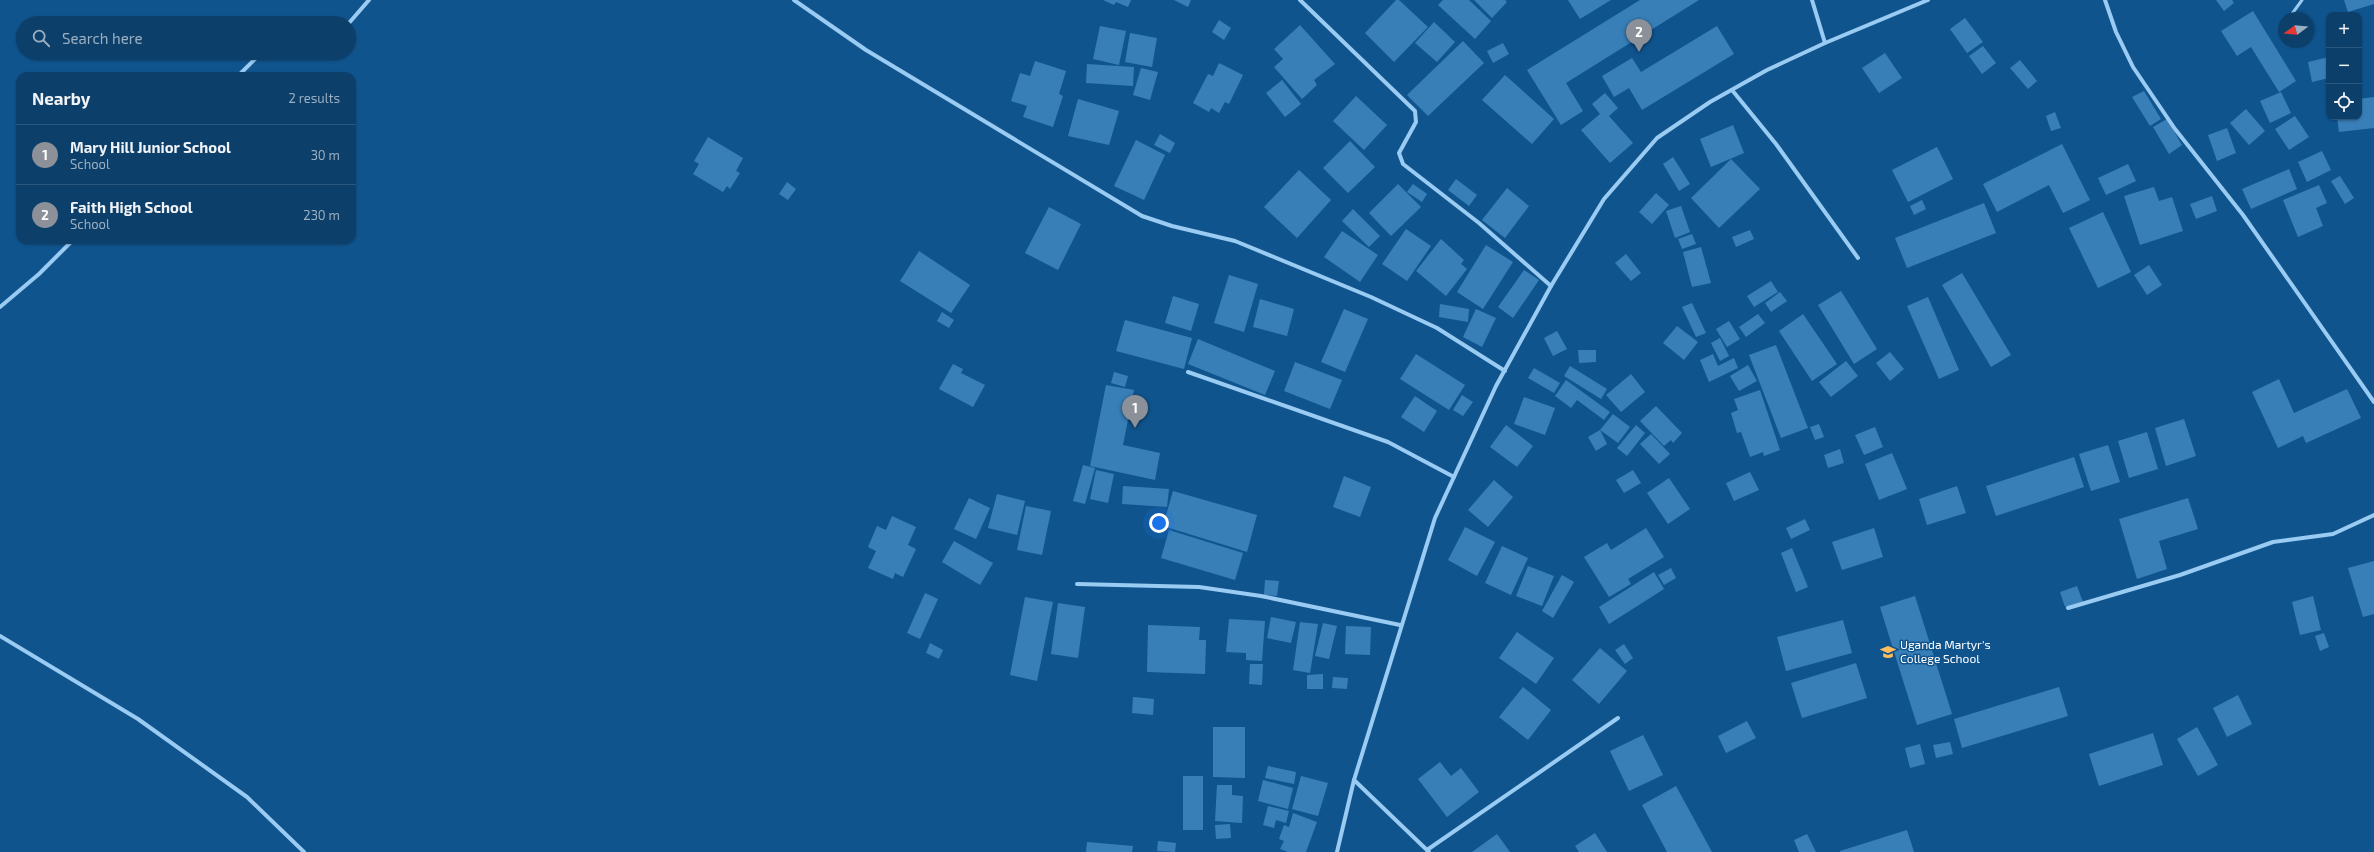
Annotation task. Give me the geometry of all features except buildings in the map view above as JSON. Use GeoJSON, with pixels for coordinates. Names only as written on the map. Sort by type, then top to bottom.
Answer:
{"type":"FeatureCollection","features":[{"type":"Feature","properties":{"kind":"street"},"geometry":{"type":"LineString","coordinates":[[355,16],[369,0]]}},
{"type":"Feature","properties":{"kind":"street"},"geometry":{"type":"LineString","coordinates":[[794,0],[866,50],[1142,216],[1172,226],[1235,241],[1364,294],[1437,328],[1505,371]]}},
{"type":"Feature","properties":{"kind":"street"},"geometry":{"type":"LineString","coordinates":[[1300,0],[1415,111],[1416,122],[1399,154],[1403,164],[1479,223],[1551,286]]}},
{"type":"Feature","properties":{"kind":"street"},"geometry":{"type":"LineString","coordinates":[[1812,0],[1825,43]]}},
{"type":"Feature","properties":{"kind":"street"},"geometry":{"type":"LineString","coordinates":[[1337,852],[1354,780],[1400,625],[1435,518],[1505,371],[1551,286],[1604,199],[1657,138],[1710,102],[1825,43],[1928,0]]}},
{"type":"Feature","properties":{"kind":"street"},"geometry":{"type":"LineString","coordinates":[[2106,0],[2116,32],[2133,67],[2175,129],[2243,215],[2374,402]]}},
{"type":"Feature","properties":{"kind":"street"},"geometry":{"type":"LineString","coordinates":[[242,72],[254,60]]}},
{"type":"Feature","properties":{"kind":"street"},"geometry":{"type":"LineString","coordinates":[[1732,90],[1776,144],[1858,258]]}},
{"type":"Feature","properties":{"kind":"street"},"geometry":{"type":"LineString","coordinates":[[0,307],[39,274],[69,244]]}},
{"type":"Feature","properties":{"kind":"street"},"geometry":{"type":"LineString","coordinates":[[1188,372],[1388,442],[1454,477]]}},
{"type":"Feature","properties":{"kind":"street"},"geometry":{"type":"LineString","coordinates":[[2068,608],[2180,575],[2273,542],[2333,534],[2374,515]]}},
{"type":"Feature","properties":{"kind":"street"},"geometry":{"type":"LineString","coordinates":[[1077,584],[1199,587],[1261,596],[1400,625]]}},
{"type":"Feature","properties":{"kind":"street"},"geometry":{"type":"LineString","coordinates":[[0,636],[145,724],[247,797],[304,852]]}},
{"type":"Feature","properties":{"kind":"street"},"geometry":{"type":"LineString","coordinates":[[1354,780],[1428,851],[1618,718]]}},
{"type":"Feature","properties":{"kind":"lane"},"geometry":{"type":"LineString","coordinates":[[2293,12],[2302,0]]}},
{"type":"Feature","properties":{"kind":"place","name":"Faith High School"},"geometry":{"type":"Point","coordinates":[1639,52]}},
{"type":"Feature","properties":{"kind":"place","name":"Mary Hill Junior School"},"geometry":{"type":"Point","coordinates":[1135,428]}},
{"type":"Feature","properties":{"kind":"place","name":"Uganda Martyr's College School"},"geometry":{"type":"Point","coordinates":[1888,652]}}]}
